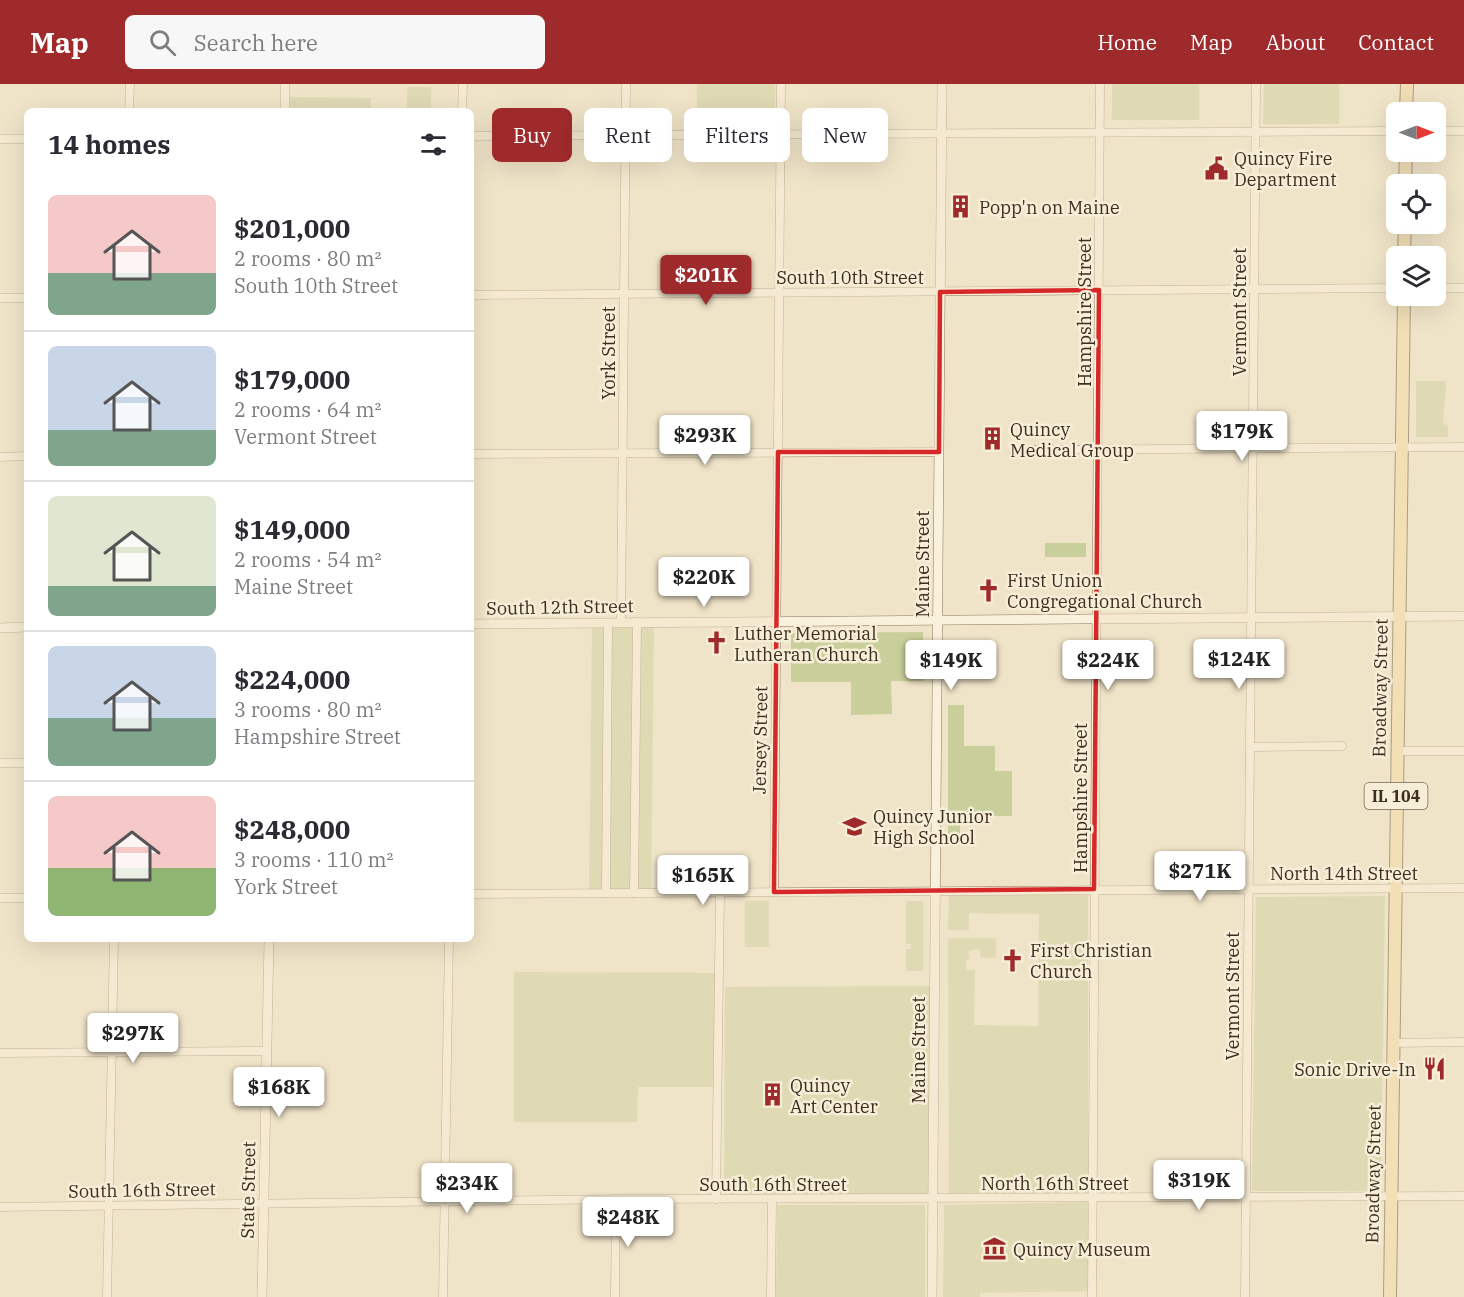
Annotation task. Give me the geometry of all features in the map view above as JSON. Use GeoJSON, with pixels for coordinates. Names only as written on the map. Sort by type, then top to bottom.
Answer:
{"type":"FeatureCollection","features":[{"type":"Feature","properties":{"kind":"main road"},"geometry":{"type":"LineString","coordinates":[[1406,102],[1407,84]]}},
{"type":"Feature","properties":{"kind":"main road","name":"Broadway Street"},"geometry":{"type":"LineString","coordinates":[[1390,1297],[1404,306]]}},
{"type":"Feature","properties":{"kind":"street"},"geometry":{"type":"LineString","coordinates":[[129,108],[130,84]]}},
{"type":"Feature","properties":{"kind":"street"},"geometry":{"type":"LineString","coordinates":[[285,84],[285,108]]}},
{"type":"Feature","properties":{"kind":"street"},"geometry":{"type":"LineString","coordinates":[[462,108],[463,84]]}},
{"type":"Feature","properties":{"kind":"street","name":"York Street"},"geometry":{"type":"LineString","coordinates":[[626,84],[626,108]]}},
{"type":"Feature","properties":{"kind":"street","name":"Jersey Street"},"geometry":{"type":"LineString","coordinates":[[781,84],[781,108]]}},
{"type":"Feature","properties":{"kind":"street","name":"Maine Street"},"geometry":{"type":"LineString","coordinates":[[932,1297],[942,84]]}},
{"type":"Feature","properties":{"kind":"street","name":"Hampshire Street"},"geometry":{"type":"LineString","coordinates":[[1092,1297],[1100,84]]}},
{"type":"Feature","properties":{"kind":"street","name":"Vermont Street"},"geometry":{"type":"LineString","coordinates":[[1245,1297],[1256,84]]}},
{"type":"Feature","properties":{"kind":"street"},"geometry":{"type":"LineString","coordinates":[[790,134],[1386,131]]}},
{"type":"Feature","properties":{"kind":"street"},"geometry":{"type":"LineString","coordinates":[[1446,131],[1464,131]]}},
{"type":"Feature","properties":{"kind":"street"},"geometry":{"type":"LineString","coordinates":[[474,136],[584,136]]}},
{"type":"Feature","properties":{"kind":"street"},"geometry":{"type":"LineString","coordinates":[[0,139],[24,139]]}},
{"type":"Feature","properties":{"kind":"street","name":"York Street"},"geometry":{"type":"LineString","coordinates":[[621,622],[625,162]]}},
{"type":"Feature","properties":{"kind":"street","name":"Jersey Street"},"geometry":{"type":"LineString","coordinates":[[774,892],[781,162]]}},
{"type":"Feature","properties":{"kind":"street","name":"South 10th Street"},"geometry":{"type":"LineString","coordinates":[[474,295],[1386,288]]}},
{"type":"Feature","properties":{"kind":"street"},"geometry":{"type":"LineString","coordinates":[[1446,288],[1464,288]]}},
{"type":"Feature","properties":{"kind":"street"},"geometry":{"type":"LineString","coordinates":[[0,298],[24,298]]}},
{"type":"Feature","properties":{"kind":"street"},"geometry":{"type":"LineString","coordinates":[[1014,454],[1023,450],[1464,447]]}},
{"type":"Feature","properties":{"kind":"street"},"geometry":{"type":"LineString","coordinates":[[474,454],[939,452]]}},
{"type":"Feature","properties":{"kind":"street"},"geometry":{"type":"LineString","coordinates":[[0,457],[24,456]]}},
{"type":"Feature","properties":{"kind":"street","name":"South 12th Street"},"geometry":{"type":"LineString","coordinates":[[474,624],[1464,616]]}},
{"type":"Feature","properties":{"kind":"street"},"geometry":{"type":"LineString","coordinates":[[634,893],[637,622]]}},
{"type":"Feature","properties":{"kind":"street"},"geometry":{"type":"LineString","coordinates":[[606,893],[608,623]]}},
{"type":"Feature","properties":{"kind":"street"},"geometry":{"type":"LineString","coordinates":[[0,628],[24,627]]}},
{"type":"Feature","properties":{"kind":"street"},"geometry":{"type":"LineString","coordinates":[[1251,747],[1342,746]]}},
{"type":"Feature","properties":{"kind":"street"},"geometry":{"type":"LineString","coordinates":[[1397,752],[1464,752]]}},
{"type":"Feature","properties":{"kind":"street"},"geometry":{"type":"LineString","coordinates":[[0,763],[24,763]]}},
{"type":"Feature","properties":{"kind":"street","name":"North 14th Street"},"geometry":{"type":"LineString","coordinates":[[474,894],[1464,888]]}},
{"type":"Feature","properties":{"kind":"street"},"geometry":{"type":"LineString","coordinates":[[716,1199],[720,893]]}},
{"type":"Feature","properties":{"kind":"street"},"geometry":{"type":"LineString","coordinates":[[0,898],[24,898]]}},
{"type":"Feature","properties":{"kind":"street"},"geometry":{"type":"LineString","coordinates":[[106,1297],[114,942]]}},
{"type":"Feature","properties":{"kind":"street","name":"State Street"},"geometry":{"type":"LineString","coordinates":[[262,1297],[269,942]]}},
{"type":"Feature","properties":{"kind":"street"},"geometry":{"type":"LineString","coordinates":[[443,1297],[449,942]]}},
{"type":"Feature","properties":{"kind":"street"},"geometry":{"type":"LineString","coordinates":[[1393,1043],[1464,1042]]}},
{"type":"Feature","properties":{"kind":"street"},"geometry":{"type":"LineString","coordinates":[[0,1053],[267,1051]]}},
{"type":"Feature","properties":{"kind":"street","name":"North 16th Street"},"geometry":{"type":"LineString","coordinates":[[933,1198],[1464,1196]]}},
{"type":"Feature","properties":{"kind":"street","name":"South 16th Street"},"geometry":{"type":"LineString","coordinates":[[0,1207],[616,1199],[933,1198]]}},
{"type":"Feature","properties":{"kind":"street"},"geometry":{"type":"LineString","coordinates":[[615,1297],[616,1199]]}},
{"type":"Feature","properties":{"kind":"street"},"geometry":{"type":"LineString","coordinates":[[771,1199],[771,1297]]}},
{"type":"Feature","properties":{"kind":"highlighted area"},"geometry":{"type":"Polygon","coordinates":[[[1099,290],[1094,889],[774,892],[778,452],[939,452],[940,292],[1099,290]]]}},
{"type":"Feature","properties":{"kind":"green space"},"geometry":{"type":"Polygon","coordinates":[[[697,84],[775,84],[775,108],[697,108],[697,84]]]}},
{"type":"Feature","properties":{"kind":"green space"},"geometry":{"type":"Polygon","coordinates":[[[1112,84],[1199,84],[1199,120],[1112,120],[1112,84]]]}},
{"type":"Feature","properties":{"kind":"green space"},"geometry":{"type":"Polygon","coordinates":[[[1264,84],[1339,84],[1339,124],[1263,124],[1264,84]]]}},
{"type":"Feature","properties":{"kind":"green space"},"geometry":{"type":"Polygon","coordinates":[[[407,87],[431,87],[431,108],[407,108],[407,87]]]}},
{"type":"Feature","properties":{"kind":"green space"},"geometry":{"type":"Polygon","coordinates":[[[290,97],[371,98],[371,108],[290,108],[290,97]]]}},
{"type":"Feature","properties":{"kind":"green space"},"geometry":{"type":"Polygon","coordinates":[[[1416,381],[1446,381],[1443,424],[1448,425],[1448,437],[1416,437],[1416,381]]]}},
{"type":"Feature","properties":{"kind":"green space"},"geometry":{"type":"Polygon","coordinates":[[[1045,543],[1086,543],[1086,557],[1045,557],[1045,543]]]}},
{"type":"Feature","properties":{"kind":"green space"},"geometry":{"type":"Polygon","coordinates":[[[654,622],[651,893],[589,893],[592,623],[654,622]]]}},
{"type":"Feature","properties":{"kind":"green space"},"geometry":{"type":"Polygon","coordinates":[[[923,632],[924,681],[891,681],[892,714],[851,715],[851,682],[791,682],[791,633],[923,632]]]}},
{"type":"Feature","properties":{"kind":"green space"},"geometry":{"type":"Polygon","coordinates":[[[948,705],[964,705],[964,746],[995,746],[995,771],[1012,771],[1012,816],[960,816],[960,839],[948,839],[948,705]]]}},
{"type":"Feature","properties":{"kind":"green space"},"geometry":{"type":"Polygon","coordinates":[[[949,895],[1088,895],[1088,1193],[949,1193],[948,938],[996,938],[996,958],[981,958],[980,949],[968,951],[970,959],[966,960],[966,970],[975,970],[974,1025],[1038,1026],[1039,914],[969,913],[969,930],[948,930],[949,895]]]}},
{"type":"Feature","properties":{"kind":"green space"},"geometry":{"type":"Polygon","coordinates":[[[1385,896],[1381,1191],[1252,1191],[1256,897],[1385,896]]]}},
{"type":"Feature","properties":{"kind":"green space"},"geometry":{"type":"Polygon","coordinates":[[[745,901],[769,901],[769,947],[745,947],[745,901]]]}},
{"type":"Feature","properties":{"kind":"green space"},"geometry":{"type":"Polygon","coordinates":[[[906,901],[923,901],[923,971],[906,971],[906,949],[911,949],[911,944],[906,944],[906,901]]]}},
{"type":"Feature","properties":{"kind":"green space"},"geometry":{"type":"Polygon","coordinates":[[[514,972],[715,973],[715,1087],[638,1087],[637,1122],[514,1122],[514,972]]]}},
{"type":"Feature","properties":{"kind":"green space"},"geometry":{"type":"Polygon","coordinates":[[[935,986],[934,1198],[724,1198],[725,987],[935,986]]]}},
{"type":"Feature","properties":{"kind":"green space"},"geometry":{"type":"Polygon","coordinates":[[[1088,1202],[1088,1291],[980,1293],[980,1297],[943,1297],[944,1205],[1088,1202]]]}},
{"type":"Feature","properties":{"kind":"green space"},"geometry":{"type":"Polygon","coordinates":[[[777,1205],[925,1205],[925,1297],[776,1297],[777,1205]]]}},
{"type":"Feature","properties":{"kind":"place","name":"Quincy Fire Department"},"geometry":{"type":"Point","coordinates":[1216,168]}},
{"type":"Feature","properties":{"kind":"place","name":"Popp'n on Maine"},"geometry":{"type":"Point","coordinates":[961,207]}},
{"type":"Feature","properties":{"kind":"place","name":"Quincy Medical Group"},"geometry":{"type":"Point","coordinates":[992,439]}},
{"type":"Feature","properties":{"kind":"place","name":"First Union Congregational Church"},"geometry":{"type":"Point","coordinates":[989,590]}},
{"type":"Feature","properties":{"kind":"place","name":"Luther Memorial Lutheran Church"},"geometry":{"type":"Point","coordinates":[716,643]}},
{"type":"Feature","properties":{"kind":"place","name":"Quincy Junior High School"},"geometry":{"type":"Point","coordinates":[855,826]}},
{"type":"Feature","properties":{"kind":"place","name":"First Christian Church"},"geometry":{"type":"Point","coordinates":[1012,960]}},
{"type":"Feature","properties":{"kind":"place","name":"Sonic Drive-In"},"geometry":{"type":"Point","coordinates":[1434,1069]}},
{"type":"Feature","properties":{"kind":"place","name":"Quincy Art Center"},"geometry":{"type":"Point","coordinates":[772,1095]}},
{"type":"Feature","properties":{"kind":"place","name":"Quincy Museum"},"geometry":{"type":"Point","coordinates":[995,1249]}}]}
